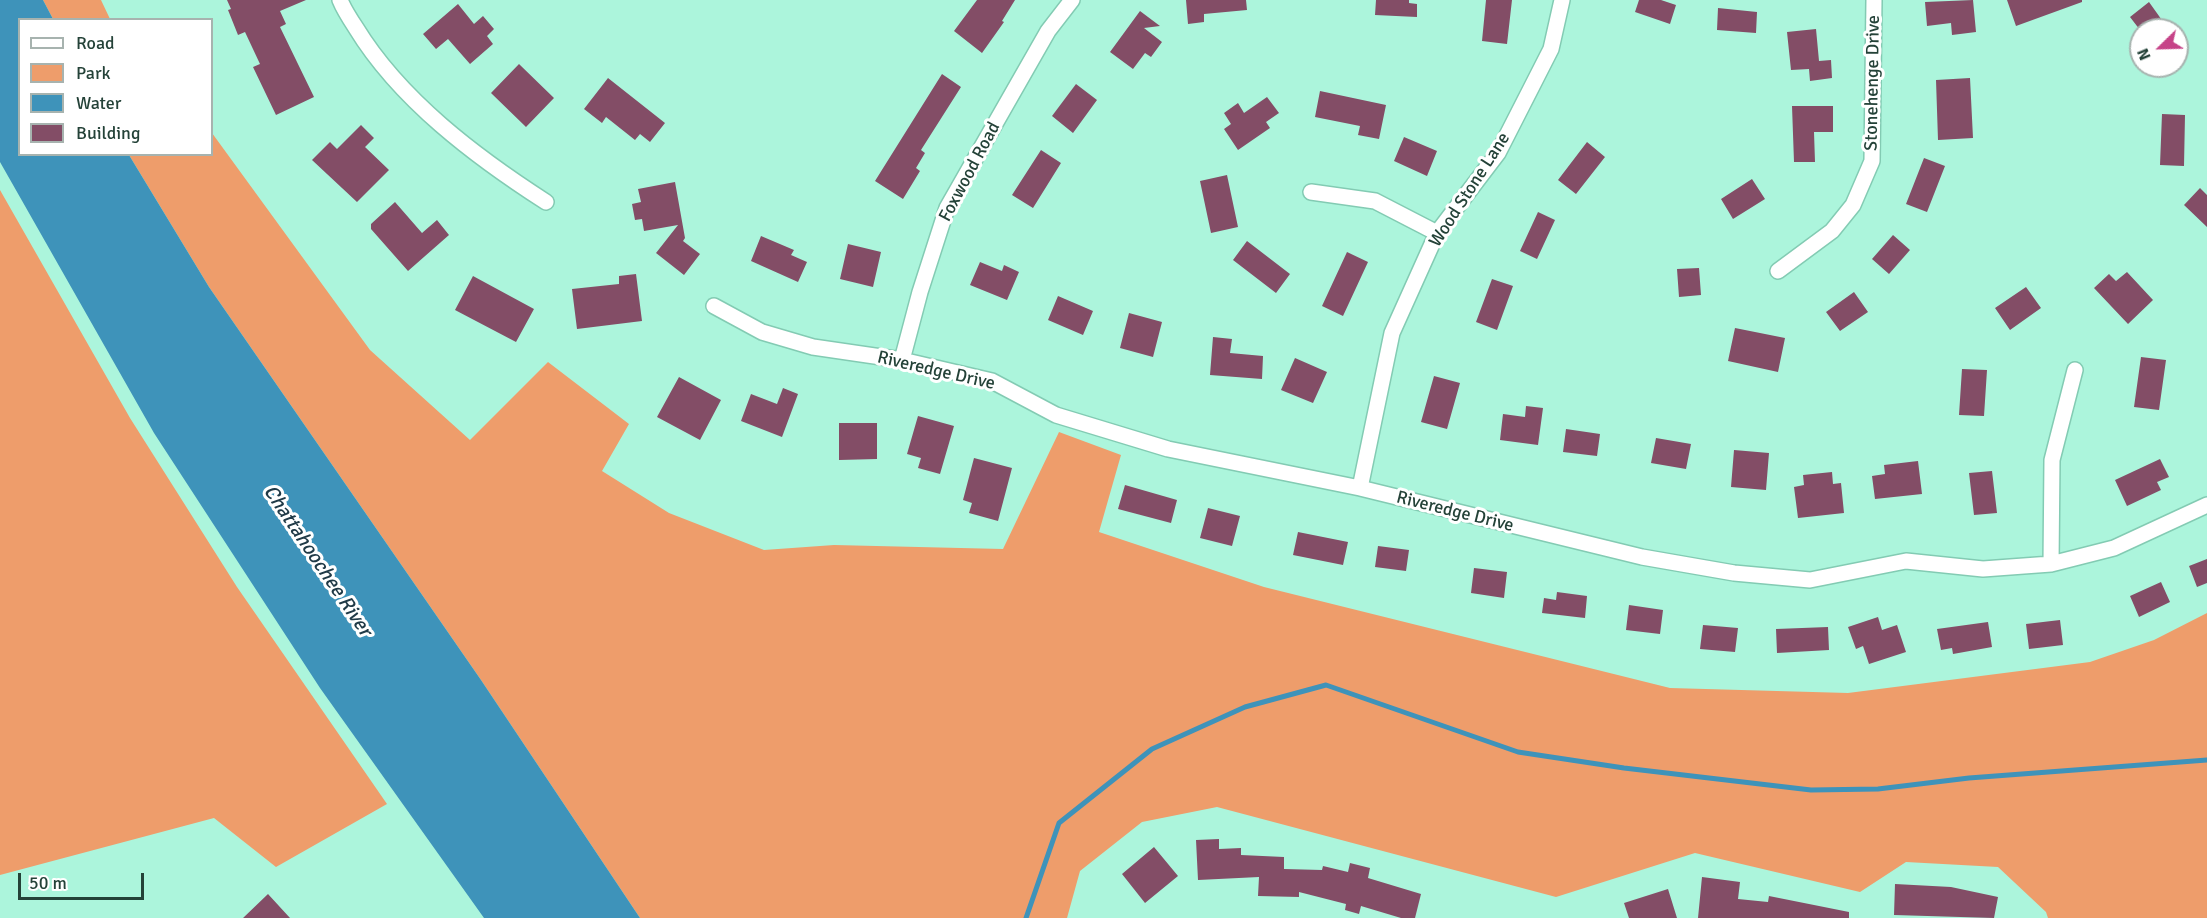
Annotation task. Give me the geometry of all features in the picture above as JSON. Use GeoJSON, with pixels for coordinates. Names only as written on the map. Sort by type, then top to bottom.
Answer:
{"type":"FeatureCollection","features":[{"type":"Feature","properties":{"kind":"street"},"geometry":{"type":"LineString","coordinates":[[340,0],[367,47],[399,83],[458,141],[546,202]]}},
{"type":"Feature","properties":{"kind":"street","name":"Foxwood Road"},"geometry":{"type":"LineString","coordinates":[[902,360],[946,208],[1048,32],[1072,0]]}},
{"type":"Feature","properties":{"kind":"street","name":"Wood Stone Lane"},"geometry":{"type":"LineString","coordinates":[[1360,488],[1392,333],[1437,233],[1498,153],[1551,49],[1562,0]]}},
{"type":"Feature","properties":{"kind":"street","name":"Stonehenge Drive"},"geometry":{"type":"LineString","coordinates":[[1778,271],[1832,231],[1853,206],[1872,161],[1874,0]]}},
{"type":"Feature","properties":{"kind":"street"},"geometry":{"type":"LineString","coordinates":[[1311,192],[1375,201],[1437,233]]}},
{"type":"Feature","properties":{"kind":"street","name":"Riveredge Drive"},"geometry":{"type":"LineString","coordinates":[[714,306],[762,332],[813,347],[902,360],[992,381],[1056,415],[1168,449],[1360,488],[1642,557],[1734,573],[1810,580],[1906,561],[1983,569],[2051,564],[2114,548],[2207,504]]}},
{"type":"Feature","properties":{"kind":"street"},"geometry":{"type":"LineString","coordinates":[[2051,564],[2052,460],[2075,370]]}},
{"type":"Feature","properties":{"kind":"green space"},"geometry":{"type":"Polygon","coordinates":[[[43,0],[101,0],[110,18],[52,18],[43,0]]]}},
{"type":"Feature","properties":{"kind":"green space"},"geometry":{"type":"Polygon","coordinates":[[[213,134],[370,350],[470,440],[548,362],[629,424],[602,471],[669,513],[764,550],[834,545],[1003,549],[1059,432],[1121,455],[1099,532],[1264,587],[1670,688],[1848,693],[2090,662],[2154,640],[2207,613],[2207,918],[2048,918],[2046,912],[1998,867],[1906,862],[1860,892],[1695,853],[1556,897],[1217,807],[1142,822],[1080,871],[1067,918],[640,918],[481,680],[209,287],[130,156],[213,156],[213,134]]]}},
{"type":"Feature","properties":{"kind":"green space"},"geometry":{"type":"Polygon","coordinates":[[[0,190],[130,418],[237,587],[387,804],[276,867],[214,818],[0,875],[0,190]]]}},
{"type":"Feature","properties":{"kind":"water","name":"Chattahoochee River"},"geometry":{"type":"Polygon","coordinates":[[[0,0],[43,0],[52,18],[18,18],[18,156],[130,156],[209,287],[481,680],[640,918],[484,918],[320,688],[154,433],[0,162],[0,0]]]}},
{"type":"Feature","properties":{"kind":"building"},"geometry":{"type":"Polygon","coordinates":[[[227,0],[306,0],[280,11],[286,24],[280,27],[314,97],[276,115],[253,67],[260,64],[245,32],[238,35],[228,10],[231,9],[227,0]]]}},
{"type":"Feature","properties":{"kind":"building"},"geometry":{"type":"Polygon","coordinates":[[[977,0],[1015,0],[1002,21],[1004,22],[982,53],[954,31],[977,0]]]}},
{"type":"Feature","properties":{"kind":"building"},"geometry":{"type":"Polygon","coordinates":[[[1186,0],[1246,0],[1247,10],[1204,14],[1204,22],[1188,24],[1186,0]]]}},
{"type":"Feature","properties":{"kind":"building"},"geometry":{"type":"Polygon","coordinates":[[[1376,0],[1409,0],[1409,3],[1417,4],[1417,17],[1375,15],[1376,0]]]}},
{"type":"Feature","properties":{"kind":"building"},"geometry":{"type":"Polygon","coordinates":[[[1486,0],[1512,0],[1507,44],[1482,41],[1486,0]]]}},
{"type":"Feature","properties":{"kind":"building"},"geometry":{"type":"Polygon","coordinates":[[[1639,0],[1661,0],[1676,5],[1670,24],[1635,12],[1639,0]]]}},
{"type":"Feature","properties":{"kind":"building"},"geometry":{"type":"Polygon","coordinates":[[[1973,0],[1976,32],[1952,35],[1951,23],[1927,26],[1925,2],[1973,0]]]}},
{"type":"Feature","properties":{"kind":"building"},"geometry":{"type":"Polygon","coordinates":[[[2007,0],[2082,0],[2082,2],[2016,26],[2007,0]]]}},
{"type":"Feature","properties":{"kind":"building"},"geometry":{"type":"Polygon","coordinates":[[[2149,2],[2160,18],[2131,18],[2149,2]]]}},
{"type":"Feature","properties":{"kind":"building"},"geometry":{"type":"Polygon","coordinates":[[[458,4],[474,24],[483,16],[494,29],[487,36],[493,44],[470,64],[448,39],[436,49],[423,34],[458,4]]]}},
{"type":"Feature","properties":{"kind":"building"},"geometry":{"type":"Polygon","coordinates":[[[1718,8],[1757,12],[1756,33],[1717,30],[1718,8]]]}},
{"type":"Feature","properties":{"kind":"building"},"geometry":{"type":"Polygon","coordinates":[[[1140,11],[1160,26],[1144,28],[1162,42],[1151,57],[1145,53],[1133,69],[1110,52],[1140,11]]]}},
{"type":"Feature","properties":{"kind":"building"},"geometry":{"type":"Polygon","coordinates":[[[1816,29],[1819,61],[1831,60],[1832,78],[1810,81],[1809,69],[1791,70],[1787,32],[1816,29]]]}},
{"type":"Feature","properties":{"kind":"building"},"geometry":{"type":"Polygon","coordinates":[[[519,64],[554,98],[526,127],[491,93],[519,64]]]}},
{"type":"Feature","properties":{"kind":"building"},"geometry":{"type":"Polygon","coordinates":[[[942,74],[961,87],[921,150],[925,153],[916,168],[920,171],[903,199],[875,181],[942,74]]]}},
{"type":"Feature","properties":{"kind":"building"},"geometry":{"type":"Polygon","coordinates":[[[608,78],[665,123],[650,142],[640,134],[635,140],[606,117],[602,123],[584,109],[608,78]]]}},
{"type":"Feature","properties":{"kind":"building"},"geometry":{"type":"Polygon","coordinates":[[[1970,78],[1973,138],[1938,140],[1936,80],[1970,78]]]}},
{"type":"Feature","properties":{"kind":"building"},"geometry":{"type":"Polygon","coordinates":[[[1076,84],[1097,100],[1073,133],[1052,116],[1076,84]]]}},
{"type":"Feature","properties":{"kind":"building"},"geometry":{"type":"Polygon","coordinates":[[[1320,91],[1386,105],[1379,139],[1358,135],[1360,126],[1315,117],[1320,91]]]}},
{"type":"Feature","properties":{"kind":"building"},"geometry":{"type":"Polygon","coordinates":[[[1267,97],[1279,113],[1266,122],[1270,128],[1238,150],[1224,129],[1231,124],[1224,113],[1238,103],[1244,113],[1267,97]]]}},
{"type":"Feature","properties":{"kind":"building"},"geometry":{"type":"Polygon","coordinates":[[[1792,106],[1833,106],[1833,132],[1814,132],[1815,162],[1794,162],[1792,106]]]}},
{"type":"Feature","properties":{"kind":"building"},"geometry":{"type":"Polygon","coordinates":[[[2162,114],[2185,115],[2184,166],[2160,165],[2162,114]]]}},
{"type":"Feature","properties":{"kind":"building"},"geometry":{"type":"Polygon","coordinates":[[[361,125],[374,138],[365,147],[389,170],[357,202],[312,160],[330,142],[337,149],[361,125]]]}},
{"type":"Feature","properties":{"kind":"building"},"geometry":{"type":"Polygon","coordinates":[[[1404,137],[1437,151],[1427,176],[1394,161],[1404,137]]]}},
{"type":"Feature","properties":{"kind":"building"},"geometry":{"type":"Polygon","coordinates":[[[1587,142],[1605,157],[1576,194],[1558,180],[1587,142]]]}},
{"type":"Feature","properties":{"kind":"building"},"geometry":{"type":"Polygon","coordinates":[[[1041,150],[1061,163],[1033,208],[1012,195],[1041,150]]]}},
{"type":"Feature","properties":{"kind":"building"},"geometry":{"type":"Polygon","coordinates":[[[1924,158],[1945,166],[1927,212],[1906,204],[1924,158]]]}},
{"type":"Feature","properties":{"kind":"building"},"geometry":{"type":"Polygon","coordinates":[[[1227,175],[1238,227],[1211,233],[1200,181],[1227,175]]]}},
{"type":"Feature","properties":{"kind":"building"},"geometry":{"type":"Polygon","coordinates":[[[1752,179],[1765,199],[1733,219],[1721,199],[1752,179]]]}},
{"type":"Feature","properties":{"kind":"building"},"geometry":{"type":"Polygon","coordinates":[[[675,182],[685,238],[683,241],[700,254],[684,275],[656,253],[678,225],[644,231],[642,219],[635,220],[632,204],[641,202],[638,189],[675,182]]]}},
{"type":"Feature","properties":{"kind":"building"},"geometry":{"type":"Polygon","coordinates":[[[2200,188],[2207,195],[2207,227],[2184,205],[2200,188]]]}},
{"type":"Feature","properties":{"kind":"building"},"geometry":{"type":"Polygon","coordinates":[[[395,202],[422,233],[437,220],[449,235],[408,271],[371,229],[371,224],[395,202]]]}},
{"type":"Feature","properties":{"kind":"building"},"geometry":{"type":"Polygon","coordinates":[[[1538,212],[1555,220],[1537,259],[1520,251],[1538,212]]]}},
{"type":"Feature","properties":{"kind":"building"},"geometry":{"type":"Polygon","coordinates":[[[1893,235],[1910,250],[1889,274],[1872,259],[1893,235]]]}},
{"type":"Feature","properties":{"kind":"building"},"geometry":{"type":"Polygon","coordinates":[[[761,236],[794,250],[791,255],[807,262],[798,282],[751,261],[761,236]]]}},
{"type":"Feature","properties":{"kind":"building"},"geometry":{"type":"Polygon","coordinates":[[[1247,241],[1290,274],[1276,293],[1233,260],[1247,241]]]}},
{"type":"Feature","properties":{"kind":"building"},"geometry":{"type":"Polygon","coordinates":[[[848,244],[881,252],[873,287],[840,279],[848,244]]]}},
{"type":"Feature","properties":{"kind":"building"},"geometry":{"type":"Polygon","coordinates":[[[1347,252],[1368,262],[1343,316],[1322,306],[1347,252]]]}},
{"type":"Feature","properties":{"kind":"building"},"geometry":{"type":"Polygon","coordinates":[[[980,262],[1002,271],[1004,265],[1019,272],[1007,300],[970,285],[980,262]]]}},
{"type":"Feature","properties":{"kind":"building"},"geometry":{"type":"Polygon","coordinates":[[[1699,268],[1701,295],[1679,297],[1677,269],[1699,268]]]}},
{"type":"Feature","properties":{"kind":"building"},"geometry":{"type":"Polygon","coordinates":[[[2127,272],[2153,300],[2128,324],[2094,288],[2109,274],[2116,281],[2127,272]]]}},
{"type":"Feature","properties":{"kind":"building"},"geometry":{"type":"Polygon","coordinates":[[[636,274],[642,321],[577,329],[572,289],[619,284],[619,276],[636,274]]]}},
{"type":"Feature","properties":{"kind":"building"},"geometry":{"type":"Polygon","coordinates":[[[473,276],[534,309],[516,342],[455,310],[473,276]]]}},
{"type":"Feature","properties":{"kind":"building"},"geometry":{"type":"Polygon","coordinates":[[[1492,279],[1513,286],[1497,330],[1476,322],[1492,279]]]}},
{"type":"Feature","properties":{"kind":"building"},"geometry":{"type":"Polygon","coordinates":[[[2026,287],[2041,308],[2010,330],[1995,308],[2026,287]]]}},
{"type":"Feature","properties":{"kind":"building"},"geometry":{"type":"Polygon","coordinates":[[[1854,292],[1868,312],[1840,331],[1826,312],[1854,292]]]}},
{"type":"Feature","properties":{"kind":"building"},"geometry":{"type":"Polygon","coordinates":[[[1058,296],[1093,311],[1083,335],[1048,320],[1058,296]]]}},
{"type":"Feature","properties":{"kind":"building"},"geometry":{"type":"Polygon","coordinates":[[[1129,313],[1162,322],[1153,357],[1120,348],[1129,313]]]}},
{"type":"Feature","properties":{"kind":"building"},"geometry":{"type":"Polygon","coordinates":[[[1735,328],[1785,338],[1778,372],[1728,361],[1735,328]]]}},
{"type":"Feature","properties":{"kind":"building"},"geometry":{"type":"Polygon","coordinates":[[[1213,337],[1232,339],[1230,353],[1263,356],[1262,379],[1210,375],[1213,337]]]}},
{"type":"Feature","properties":{"kind":"building"},"geometry":{"type":"Polygon","coordinates":[[[2141,357],[2166,360],[2159,410],[2134,407],[2141,357]]]}},
{"type":"Feature","properties":{"kind":"building"},"geometry":{"type":"Polygon","coordinates":[[[1295,358],[1327,372],[1313,403],[1281,390],[1295,358]]]}},
{"type":"Feature","properties":{"kind":"building"},"geometry":{"type":"Polygon","coordinates":[[[1962,369],[1987,370],[1984,416],[1959,415],[1962,369]]]}},
{"type":"Feature","properties":{"kind":"building"},"geometry":{"type":"Polygon","coordinates":[[[1434,376],[1460,383],[1447,429],[1421,422],[1434,376]]]}},
{"type":"Feature","properties":{"kind":"building"},"geometry":{"type":"Polygon","coordinates":[[[679,377],[721,400],[700,440],[657,417],[679,377]]]}},
{"type":"Feature","properties":{"kind":"building"},"geometry":{"type":"Polygon","coordinates":[[[783,388],[798,394],[782,437],[741,421],[751,394],[777,404],[783,388]]]}},
{"type":"Feature","properties":{"kind":"building"},"geometry":{"type":"Polygon","coordinates":[[[1526,406],[1543,408],[1538,445],[1500,440],[1503,414],[1525,417],[1526,406]]]}},
{"type":"Feature","properties":{"kind":"building"},"geometry":{"type":"Polygon","coordinates":[[[918,416],[954,426],[940,474],[918,468],[921,458],[907,454],[918,416]]]}},
{"type":"Feature","properties":{"kind":"building"},"geometry":{"type":"Polygon","coordinates":[[[839,423],[877,423],[877,459],[839,460],[839,423]]]}},
{"type":"Feature","properties":{"kind":"building"},"geometry":{"type":"Polygon","coordinates":[[[1566,429],[1600,434],[1597,456],[1563,452],[1566,429]]]}},
{"type":"Feature","properties":{"kind":"building"},"geometry":{"type":"Polygon","coordinates":[[[1656,438],[1691,444],[1686,469],[1651,463],[1656,438]]]}},
{"type":"Feature","properties":{"kind":"building"},"geometry":{"type":"Polygon","coordinates":[[[1734,450],[1769,453],[1766,490],[1731,487],[1734,450]]]}},
{"type":"Feature","properties":{"kind":"building"},"geometry":{"type":"Polygon","coordinates":[[[974,458],[1012,468],[998,521],[969,513],[972,503],[963,500],[974,458]]]}},
{"type":"Feature","properties":{"kind":"building"},"geometry":{"type":"Polygon","coordinates":[[[2160,459],[2169,477],[2157,482],[2161,490],[2127,506],[2115,480],[2160,459]]]}},
{"type":"Feature","properties":{"kind":"building"},"geometry":{"type":"Polygon","coordinates":[[[1918,461],[1922,494],[1875,499],[1872,476],[1885,474],[1884,465],[1918,461]]]}},
{"type":"Feature","properties":{"kind":"building"},"geometry":{"type":"Polygon","coordinates":[[[1992,471],[1997,513],[1974,515],[1969,473],[1992,471]]]}},
{"type":"Feature","properties":{"kind":"building"},"geometry":{"type":"Polygon","coordinates":[[[1832,472],[1833,484],[1841,483],[1844,513],[1798,518],[1794,487],[1804,485],[1803,475],[1832,472]]]}},
{"type":"Feature","properties":{"kind":"building"},"geometry":{"type":"Polygon","coordinates":[[[1125,485],[1177,500],[1171,523],[1118,509],[1125,485]]]}},
{"type":"Feature","properties":{"kind":"building"},"geometry":{"type":"Polygon","coordinates":[[[1208,508],[1240,516],[1232,546],[1200,538],[1208,508]]]}},
{"type":"Feature","properties":{"kind":"building"},"geometry":{"type":"Polygon","coordinates":[[[1298,532],[1348,542],[1343,565],[1293,555],[1298,532]]]}},
{"type":"Feature","properties":{"kind":"building"},"geometry":{"type":"Polygon","coordinates":[[[1378,546],[1409,550],[1406,571],[1375,567],[1378,546]]]}},
{"type":"Feature","properties":{"kind":"building"},"geometry":{"type":"Polygon","coordinates":[[[2207,559],[2207,583],[2197,587],[2189,566],[2207,559]]]}},
{"type":"Feature","properties":{"kind":"building"},"geometry":{"type":"Polygon","coordinates":[[[1474,568],[1507,572],[1504,598],[1471,593],[1474,568]]]}},
{"type":"Feature","properties":{"kind":"building"},"geometry":{"type":"Polygon","coordinates":[[[2161,582],[2170,602],[2139,617],[2130,596],[2161,582]]]}},
{"type":"Feature","properties":{"kind":"building"},"geometry":{"type":"Polygon","coordinates":[[[1557,592],[1587,596],[1585,618],[1542,613],[1544,598],[1556,600],[1557,592]]]}},
{"type":"Feature","properties":{"kind":"building"},"geometry":{"type":"Polygon","coordinates":[[[1629,605],[1663,610],[1660,634],[1626,630],[1629,605]]]}},
{"type":"Feature","properties":{"kind":"building"},"geometry":{"type":"Polygon","coordinates":[[[1878,617],[1882,630],[1897,625],[1906,652],[1869,664],[1863,646],[1856,649],[1848,627],[1878,617]]]}},
{"type":"Feature","properties":{"kind":"building"},"geometry":{"type":"Polygon","coordinates":[[[2060,620],[2063,645],[2029,649],[2026,624],[2060,620]]]}},
{"type":"Feature","properties":{"kind":"building"},"geometry":{"type":"Polygon","coordinates":[[[1988,622],[1992,647],[1953,654],[1952,648],[1941,650],[1937,629],[1988,622]]]}},
{"type":"Feature","properties":{"kind":"building"},"geometry":{"type":"Polygon","coordinates":[[[1703,625],[1738,628],[1735,652],[1700,649],[1703,625]]]}},
{"type":"Feature","properties":{"kind":"building"},"geometry":{"type":"Polygon","coordinates":[[[1828,627],[1829,650],[1777,653],[1776,629],[1828,627]]]}},
{"type":"Feature","properties":{"kind":"building"},"geometry":{"type":"Polygon","coordinates":[[[1219,839],[1219,849],[1241,848],[1241,855],[1284,857],[1284,869],[1322,870],[1323,866],[1348,872],[1350,863],[1370,868],[1368,878],[1421,894],[1415,918],[1401,918],[1361,906],[1359,914],[1345,910],[1346,904],[1299,892],[1299,897],[1258,896],[1259,877],[1198,880],[1196,840],[1219,839]]]}},
{"type":"Feature","properties":{"kind":"building"},"geometry":{"type":"Polygon","coordinates":[[[1154,847],[1178,876],[1145,903],[1122,874],[1154,847]]]}},
{"type":"Feature","properties":{"kind":"building"},"geometry":{"type":"Polygon","coordinates":[[[1702,877],[1740,882],[1738,899],[1768,902],[1769,896],[1849,912],[1849,918],[1698,918],[1702,877]]]}},
{"type":"Feature","properties":{"kind":"building"},"geometry":{"type":"Polygon","coordinates":[[[1895,884],[1951,887],[1998,897],[1994,918],[1894,915],[1895,884]]]}},
{"type":"Feature","properties":{"kind":"building"},"geometry":{"type":"Polygon","coordinates":[[[1668,889],[1677,918],[1629,918],[1624,903],[1668,889]]]}},
{"type":"Feature","properties":{"kind":"building"},"geometry":{"type":"Polygon","coordinates":[[[268,894],[290,918],[243,918],[268,894]]]}},
{"type":"Feature","properties":{"kind":"waterway"},"geometry":{"type":"LineString","coordinates":[[1026,918],[1059,823],[1152,749],[1245,707],[1326,685],[1518,752],[1624,768],[1811,790],[1878,789],[1969,778],[2207,760]]}}]}
